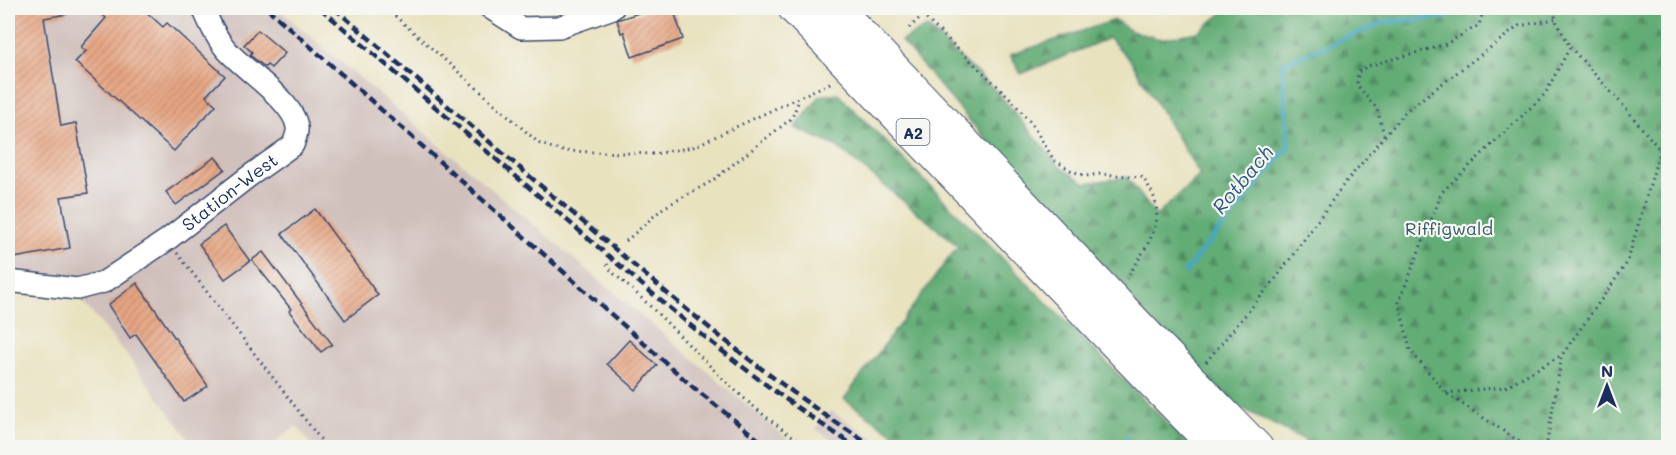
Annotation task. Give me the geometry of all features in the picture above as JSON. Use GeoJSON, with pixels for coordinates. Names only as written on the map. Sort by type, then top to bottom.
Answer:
{"type":"FeatureCollection","features":[{"type":"Feature","properties":{"kind":"highway","name":"A2"},"geometry":{"type":"LineString","coordinates":[[795,8],[1042,246],[1257,447]]}},
{"type":"Feature","properties":{"kind":"highway","name":"A2"},"geometry":{"type":"LineString","coordinates":[[836,8],[1217,447]]}},
{"type":"Feature","properties":{"kind":"lane","name":"Station-West"},"geometry":{"type":"LineString","coordinates":[[8,280],[77,289],[104,282],[167,240],[248,177],[294,145],[297,128],[293,114],[265,84],[226,49],[203,8]]}},
{"type":"Feature","properties":{"kind":"lane"},"geometry":{"type":"LineString","coordinates":[[490,8],[521,28],[559,27],[613,8]]}},
{"type":"Feature","properties":{"kind":"path"},"geometry":{"type":"LineString","coordinates":[[386,8],[540,144],[563,151],[655,154],[693,147],[832,82]]}},
{"type":"Feature","properties":{"kind":"path"},"geometry":{"type":"LineString","coordinates":[[909,28],[931,8]]}},
{"type":"Feature","properties":{"kind":"path"},"geometry":{"type":"LineString","coordinates":[[1384,135],[1377,109],[1357,85],[1358,72],[1368,66],[1444,45],[1479,25],[1484,8]]}},
{"type":"Feature","properties":{"kind":"path"},"geometry":{"type":"LineString","coordinates":[[1556,8],[1555,20],[1570,47],[1660,150],[1668,154]]}},
{"type":"Feature","properties":{"kind":"path"},"geometry":{"type":"LineString","coordinates":[[922,15],[1009,97],[1031,123],[1054,160],[1086,176],[1100,174],[1142,177],[1151,188],[1157,207],[1155,225],[1145,251],[1127,278],[1134,286]]}},
{"type":"Feature","properties":{"kind":"path"},"geometry":{"type":"LineString","coordinates":[[1201,356],[1207,362],[1260,298],[1344,184],[1407,110],[1519,26],[1555,20]]}},
{"type":"Feature","properties":{"kind":"path"},"geometry":{"type":"LineString","coordinates":[[1529,447],[1446,393],[1410,350],[1399,302],[1442,192],[1545,94],[1570,47]]}},
{"type":"Feature","properties":{"kind":"path"},"geometry":{"type":"LineString","coordinates":[[626,242],[663,208],[711,182],[792,118],[800,98]]}},
{"type":"Feature","properties":{"kind":"path"},"geometry":{"type":"LineString","coordinates":[[1546,447],[1562,355],[1627,262],[1660,150],[1668,114]]}},
{"type":"Feature","properties":{"kind":"path"},"geometry":{"type":"LineString","coordinates":[[167,240],[327,447]]}},
{"type":"Feature","properties":{"kind":"path"},"geometry":{"type":"LineString","coordinates":[[607,264],[612,272],[654,309],[746,400],[791,436],[812,447]]}},
{"type":"Feature","properties":{"kind":"path"},"geometry":{"type":"LineString","coordinates":[[1446,393],[1505,387],[1562,355]]}},
{"type":"Feature","properties":{"kind":"shaded area"},"geometry":{"type":"Polygon","coordinates":[[[8,8],[277,8],[797,447],[313,448],[297,426],[268,447],[195,447],[126,354],[66,282],[8,272],[8,8]]]}},
{"type":"Feature","properties":{"kind":"shaded area"},"geometry":{"type":"Polygon","coordinates":[[[831,411],[889,447],[844,447],[815,429],[831,411]]]}},
{"type":"Feature","properties":{"kind":"green space","name":"Riffigwald"},"geometry":{"type":"Polygon","coordinates":[[[1229,8],[1374,8],[1386,15],[1451,8],[1668,8],[1668,447],[1312,447],[1303,439],[1227,401],[1059,224],[901,41],[927,27],[998,93],[1061,168],[1086,183],[1127,177],[1156,216],[1200,175],[1131,61],[1109,38],[1021,74],[1010,55],[1115,20],[1131,31],[1160,39],[1198,32],[1229,8]]]}},
{"type":"Feature","properties":{"kind":"green space"},"geometry":{"type":"Polygon","coordinates":[[[837,93],[1191,447],[913,447],[844,399],[958,246],[836,146],[795,128],[820,96],[837,93]]]}},
{"type":"Feature","properties":{"kind":"building"},"geometry":{"type":"Polygon","coordinates":[[[8,8],[67,8],[67,14],[44,18],[61,126],[76,123],[88,193],[61,197],[70,248],[8,259],[8,8]]]}},
{"type":"Feature","properties":{"kind":"building"},"geometry":{"type":"Polygon","coordinates":[[[95,8],[142,8],[163,27],[167,23],[225,76],[206,96],[216,105],[174,151],[75,62],[86,51],[81,47],[106,18],[95,8]]]}},
{"type":"Feature","properties":{"kind":"building"},"geometry":{"type":"Polygon","coordinates":[[[654,8],[673,8],[683,39],[632,57],[624,32],[621,33],[617,20],[654,8]]]}},
{"type":"Feature","properties":{"kind":"building"},"geometry":{"type":"Polygon","coordinates":[[[258,30],[285,53],[271,68],[267,65],[265,67],[251,56],[252,52],[244,45],[258,30]]]}},
{"type":"Feature","properties":{"kind":"building"},"geometry":{"type":"Polygon","coordinates":[[[215,157],[225,169],[176,205],[166,192],[215,157]]]}},
{"type":"Feature","properties":{"kind":"building"},"geometry":{"type":"Polygon","coordinates":[[[315,209],[378,295],[345,320],[282,234],[315,209]]]}},
{"type":"Feature","properties":{"kind":"building"},"geometry":{"type":"Polygon","coordinates":[[[224,226],[250,261],[225,279],[199,244],[224,226]]]}},
{"type":"Feature","properties":{"kind":"building"},"geometry":{"type":"Polygon","coordinates":[[[263,252],[332,344],[321,352],[289,311],[291,309],[252,260],[263,252]]]}},
{"type":"Feature","properties":{"kind":"building"},"geometry":{"type":"Polygon","coordinates":[[[137,283],[208,386],[184,402],[136,334],[130,338],[108,305],[137,283]]]}},
{"type":"Feature","properties":{"kind":"building"},"geometry":{"type":"Polygon","coordinates":[[[629,340],[657,365],[636,390],[607,364],[629,340]]]}},
{"type":"Feature","properties":{"kind":"waterway","name":"Rotbach"},"geometry":{"type":"LineString","coordinates":[[1185,272],[1289,146],[1282,64],[1384,22],[1448,17],[1454,8]]}},
{"type":"Feature","properties":{"kind":"waterway","name":"Rotbach"},"geometry":{"type":"LineString","coordinates":[[1124,448],[1127,437]]}},
{"type":"Feature","properties":{"kind":"railway"},"geometry":{"type":"LineString","coordinates":[[267,8],[693,387],[769,448]]}},
{"type":"Feature","properties":{"kind":"railway"},"geometry":{"type":"LineString","coordinates":[[320,8],[677,314],[747,371],[858,448]]}},
{"type":"Feature","properties":{"kind":"railway"},"geometry":{"type":"LineString","coordinates":[[334,8],[684,307],[758,366],[875,448]]}}]}
